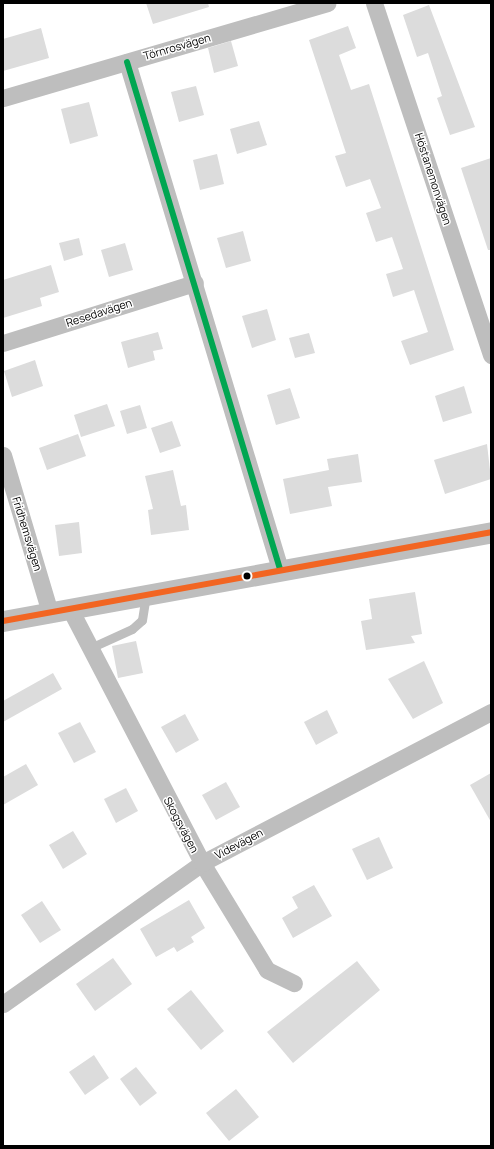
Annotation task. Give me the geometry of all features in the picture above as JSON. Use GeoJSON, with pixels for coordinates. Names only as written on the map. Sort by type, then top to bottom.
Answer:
{"type":"FeatureCollection","features":[{"type":"Feature","properties":{"kind":"street","name":"Törnrosvägen"},"geometry":{"type":"LineString","coordinates":[[3,98],[327,3]]}},
{"type":"Feature","properties":{"kind":"street","name":"Höstanemonvägen"},"geometry":{"type":"LineString","coordinates":[[374,3],[487,326],[491,355]]}},
{"type":"Feature","properties":{"kind":"street"},"geometry":{"type":"LineString","coordinates":[[127,62],[195,283],[280,569]]}},
{"type":"Feature","properties":{"kind":"street","name":"Resedavägen"},"geometry":{"type":"LineString","coordinates":[[3,344],[195,283]]}},
{"type":"Feature","properties":{"kind":"street","name":"Fridhemsvägen"},"geometry":{"type":"LineString","coordinates":[[3,455],[50,613]]}},
{"type":"Feature","properties":{"kind":"street"},"geometry":{"type":"LineString","coordinates":[[3,621],[280,569],[491,532]]}},
{"type":"Feature","properties":{"kind":"street","name":"Skogsvägen"},"geometry":{"type":"LineString","coordinates":[[70,609],[88,649],[202,864],[266,970],[294,983]]}},
{"type":"Feature","properties":{"kind":"street","name":"Videvägen"},"geometry":{"type":"LineString","coordinates":[[3,1004],[202,864],[491,712]]}},
{"type":"Feature","properties":{"kind":"lane"},"geometry":{"type":"LineString","coordinates":[[88,649],[137,625],[142,620],[146,594]]}},
{"type":"Feature","properties":{"kind":"building"},"geometry":{"type":"Polygon","coordinates":[[[146,3],[208,3],[209,7],[153,24],[146,3]]]}},
{"type":"Feature","properties":{"kind":"building"},"geometry":{"type":"Polygon","coordinates":[[[429,5],[475,127],[450,135],[437,98],[442,96],[428,53],[417,57],[403,15],[429,5]]]}},
{"type":"Feature","properties":{"kind":"building"},"geometry":{"type":"Polygon","coordinates":[[[348,26],[356,48],[339,55],[351,90],[369,84],[454,350],[410,365],[401,341],[428,332],[414,290],[393,297],[386,274],[403,269],[392,237],[376,242],[366,213],[381,208],[370,179],[346,187],[335,156],[346,153],[309,40],[348,26]]]}},
{"type":"Feature","properties":{"kind":"building"},"geometry":{"type":"Polygon","coordinates":[[[41,28],[49,58],[3,71],[3,39],[41,28]]]}},
{"type":"Feature","properties":{"kind":"building"},"geometry":{"type":"Polygon","coordinates":[[[231,41],[238,66],[214,73],[208,48],[231,41]]]}},
{"type":"Feature","properties":{"kind":"building"},"geometry":{"type":"Polygon","coordinates":[[[196,86],[204,115],[179,122],[171,92],[196,86]]]}},
{"type":"Feature","properties":{"kind":"building"},"geometry":{"type":"Polygon","coordinates":[[[89,102],[98,136],[70,144],[61,109],[89,102]]]}},
{"type":"Feature","properties":{"kind":"building"},"geometry":{"type":"Polygon","coordinates":[[[259,121],[267,145],[237,154],[230,129],[259,121]]]}},
{"type":"Feature","properties":{"kind":"building"},"geometry":{"type":"Polygon","coordinates":[[[217,154],[224,184],[200,190],[193,160],[217,154]]]}},
{"type":"Feature","properties":{"kind":"building"},"geometry":{"type":"Polygon","coordinates":[[[491,158],[491,250],[488,250],[461,168],[491,158]]]}},
{"type":"Feature","properties":{"kind":"building"},"geometry":{"type":"Polygon","coordinates":[[[243,231],[251,261],[226,268],[217,238],[243,231]]]}},
{"type":"Feature","properties":{"kind":"building"},"geometry":{"type":"Polygon","coordinates":[[[79,238],[83,255],[64,261],[59,243],[79,238]]]}},
{"type":"Feature","properties":{"kind":"building"},"geometry":{"type":"Polygon","coordinates":[[[125,243],[133,270],[109,277],[101,250],[125,243]]]}},
{"type":"Feature","properties":{"kind":"building"},"geometry":{"type":"Polygon","coordinates":[[[51,265],[59,292],[40,298],[42,306],[3,318],[3,280],[51,265]]]}},
{"type":"Feature","properties":{"kind":"building"},"geometry":{"type":"Polygon","coordinates":[[[267,309],[276,340],[252,348],[242,316],[267,309]]]}},
{"type":"Feature","properties":{"kind":"building"},"geometry":{"type":"Polygon","coordinates":[[[158,332],[163,349],[153,351],[155,360],[128,368],[121,342],[158,332]]]}},
{"type":"Feature","properties":{"kind":"building"},"geometry":{"type":"Polygon","coordinates":[[[309,333],[315,353],[295,358],[289,338],[309,333]]]}},
{"type":"Feature","properties":{"kind":"building"},"geometry":{"type":"Polygon","coordinates":[[[35,360],[43,386],[12,397],[4,371],[35,360]]]}},
{"type":"Feature","properties":{"kind":"building"},"geometry":{"type":"Polygon","coordinates":[[[464,386],[472,413],[443,422],[435,396],[464,386]]]}},
{"type":"Feature","properties":{"kind":"building"},"geometry":{"type":"Polygon","coordinates":[[[290,388],[300,418],[276,425],[267,395],[290,388]]]}},
{"type":"Feature","properties":{"kind":"building"},"geometry":{"type":"Polygon","coordinates":[[[107,404],[115,426],[81,437],[74,415],[107,404]]]}},
{"type":"Feature","properties":{"kind":"building"},"geometry":{"type":"Polygon","coordinates":[[[140,405],[147,428],[127,434],[120,411],[140,405]]]}},
{"type":"Feature","properties":{"kind":"building"},"geometry":{"type":"Polygon","coordinates":[[[172,421],[181,446],[160,453],[151,428],[172,421]]]}},
{"type":"Feature","properties":{"kind":"building"},"geometry":{"type":"Polygon","coordinates":[[[78,434],[86,456],[47,470],[39,448],[78,434]]]}},
{"type":"Feature","properties":{"kind":"building"},"geometry":{"type":"Polygon","coordinates":[[[487,444],[491,479],[445,494],[434,460],[487,444]]]}},
{"type":"Feature","properties":{"kind":"building"},"geometry":{"type":"Polygon","coordinates":[[[358,454],[362,482],[328,487],[332,506],[290,514],[283,479],[329,470],[327,459],[358,454]]]}},
{"type":"Feature","properties":{"kind":"building"},"geometry":{"type":"Polygon","coordinates":[[[173,470],[181,506],[186,505],[189,530],[151,535],[148,510],[153,509],[145,476],[173,470]]]}},
{"type":"Feature","properties":{"kind":"building"},"geometry":{"type":"Polygon","coordinates":[[[79,522],[82,553],[59,556],[55,525],[79,522]]]}},
{"type":"Feature","properties":{"kind":"building"},"geometry":{"type":"Polygon","coordinates":[[[415,592],[422,634],[411,636],[415,643],[366,650],[361,621],[372,619],[369,599],[415,592]]]}},
{"type":"Feature","properties":{"kind":"building"},"geometry":{"type":"Polygon","coordinates":[[[136,641],[143,673],[118,678],[112,646],[136,641]]]}},
{"type":"Feature","properties":{"kind":"building"},"geometry":{"type":"Polygon","coordinates":[[[424,661],[443,703],[413,719],[388,679],[424,661]]]}},
{"type":"Feature","properties":{"kind":"building"},"geometry":{"type":"Polygon","coordinates":[[[53,673],[62,689],[3,722],[3,701],[53,673]]]}},
{"type":"Feature","properties":{"kind":"building"},"geometry":{"type":"Polygon","coordinates":[[[327,710],[338,733],[316,745],[304,722],[327,710]]]}},
{"type":"Feature","properties":{"kind":"building"},"geometry":{"type":"Polygon","coordinates":[[[185,714],[199,740],[176,753],[161,727],[185,714]]]}},
{"type":"Feature","properties":{"kind":"building"},"geometry":{"type":"Polygon","coordinates":[[[80,722],[96,752],[74,763],[58,733],[80,722]]]}},
{"type":"Feature","properties":{"kind":"building"},"geometry":{"type":"Polygon","coordinates":[[[26,764],[38,785],[3,805],[3,777],[26,764]]]}},
{"type":"Feature","properties":{"kind":"building"},"geometry":{"type":"Polygon","coordinates":[[[491,773],[491,822],[470,785],[491,773]]]}},
{"type":"Feature","properties":{"kind":"building"},"geometry":{"type":"Polygon","coordinates":[[[226,782],[240,807],[216,820],[202,795],[226,782]]]}},
{"type":"Feature","properties":{"kind":"building"},"geometry":{"type":"Polygon","coordinates":[[[126,788],[138,811],[116,823],[104,799],[126,788]]]}},
{"type":"Feature","properties":{"kind":"building"},"geometry":{"type":"Polygon","coordinates":[[[73,831],[87,854],[63,869],[49,845],[73,831]]]}},
{"type":"Feature","properties":{"kind":"building"},"geometry":{"type":"Polygon","coordinates":[[[379,837],[393,868],[367,880],[352,849],[379,837]]]}},
{"type":"Feature","properties":{"kind":"building"},"geometry":{"type":"Polygon","coordinates":[[[314,885],[332,916],[293,938],[282,918],[298,908],[292,897],[314,885]]]}},
{"type":"Feature","properties":{"kind":"building"},"geometry":{"type":"Polygon","coordinates":[[[189,900],[205,928],[191,937],[194,942],[177,952],[174,947],[156,957],[140,929],[189,900]]]}},
{"type":"Feature","properties":{"kind":"building"},"geometry":{"type":"Polygon","coordinates":[[[42,901],[61,930],[40,943],[21,915],[42,901]]]}},
{"type":"Feature","properties":{"kind":"building"},"geometry":{"type":"Polygon","coordinates":[[[113,958],[132,984],[95,1011],[76,984],[113,958]]]}},
{"type":"Feature","properties":{"kind":"building"},"geometry":{"type":"Polygon","coordinates":[[[357,961],[380,990],[293,1063],[267,1032],[357,961]]]}},
{"type":"Feature","properties":{"kind":"building"},"geometry":{"type":"Polygon","coordinates":[[[191,990],[224,1031],[201,1050],[167,1009],[191,990]]]}},
{"type":"Feature","properties":{"kind":"building"},"geometry":{"type":"Polygon","coordinates":[[[94,1055],[109,1078],[85,1095],[69,1072],[94,1055]]]}},
{"type":"Feature","properties":{"kind":"building"},"geometry":{"type":"Polygon","coordinates":[[[136,1067],[157,1093],[140,1106],[120,1079],[136,1067]]]}},
{"type":"Feature","properties":{"kind":"building"},"geometry":{"type":"Polygon","coordinates":[[[236,1089],[259,1117],[229,1141],[206,1113],[236,1089]]]}},
{"type":"Feature","properties":{"kind":"transit line"},"geometry":{"type":"LineString","coordinates":[[127,62],[280,569]]}},
{"type":"Feature","properties":{"kind":"transit line"},"geometry":{"type":"LineString","coordinates":[[3,621],[491,532]]}}]}
